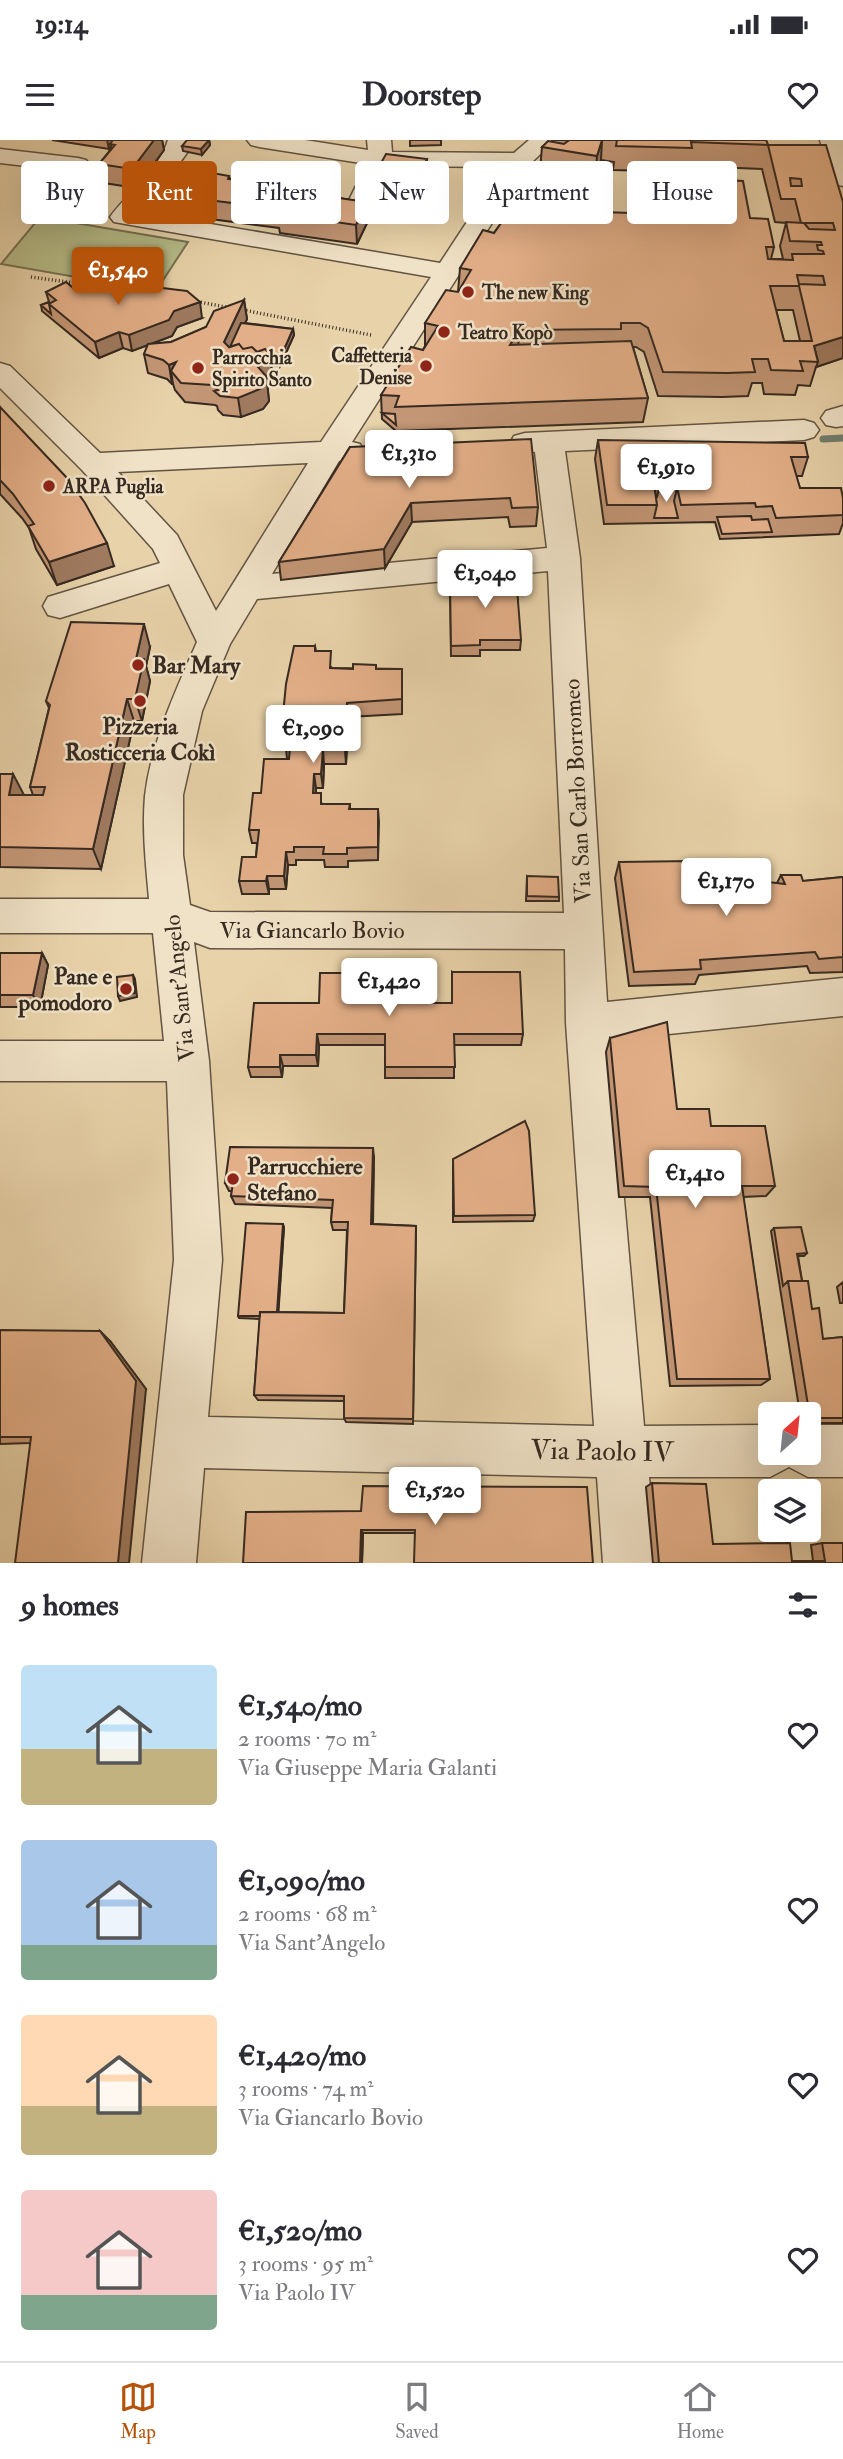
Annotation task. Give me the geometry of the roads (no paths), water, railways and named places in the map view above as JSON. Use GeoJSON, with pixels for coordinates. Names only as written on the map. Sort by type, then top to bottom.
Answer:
{"type":"FeatureCollection","features":[{"type":"Feature","properties":{"kind":"street"},"geometry":{"type":"LineString","coordinates":[[169,161],[180,140]]}},
{"type":"Feature","properties":{"kind":"street","name":"Via Sant'Angelo"},"geometry":{"type":"LineString","coordinates":[[169,1563],[198,1260],[188,1061],[164,855],[164,795],[184,711],[214,642],[330,452],[520,160],[543,140]]}},
{"type":"Feature","properties":{"kind":"street"},"geometry":{"type":"LineString","coordinates":[[832,140],[843,178]]}},
{"type":"Feature","properties":{"kind":"street"},"geometry":{"type":"LineString","coordinates":[[272,141],[380,150],[453,150],[520,160]]}},
{"type":"Feature","properties":{"kind":"street"},"geometry":{"type":"LineString","coordinates":[[341,206],[357,209],[380,150]]}},
{"type":"Feature","properties":{"kind":"street"},"geometry":{"type":"LineString","coordinates":[[0,156],[43,161]]}},
{"type":"Feature","properties":{"kind":"street"},"geometry":{"type":"LineString","coordinates":[[164,224],[447,272]]}},
{"type":"Feature","properties":{"kind":"street"},"geometry":{"type":"LineString","coordinates":[[0,372],[93,463],[166,542],[214,642]]}},
{"type":"Feature","properties":{"kind":"street"},"geometry":{"type":"LineString","coordinates":[[494,445],[804,430]]}},
{"type":"Feature","properties":{"kind":"street","name":"Via San Carlo Borromeo"},"geometry":{"type":"LineString","coordinates":[[549,442],[564,558],[585,930],[587,1023],[630,1563]]}},
{"type":"Feature","properties":{"kind":"street"},"geometry":{"type":"LineString","coordinates":[[93,463],[371,450]]}},
{"type":"Feature","properties":{"kind":"street"},"geometry":{"type":"LineString","coordinates":[[246,588],[564,558]]}},
{"type":"Feature","properties":{"kind":"street"},"geometry":{"type":"LineString","coordinates":[[60,606],[179,569]]}},
{"type":"Feature","properties":{"kind":"street","name":"Via Giancarlo Bovio"},"geometry":{"type":"LineString","coordinates":[[0,916],[172,916],[210,930],[585,930]]}},
{"type":"Feature","properties":{"kind":"street"},"geometry":{"type":"LineString","coordinates":[[587,1023],[843,997]]}},
{"type":"Feature","properties":{"kind":"street"},"geometry":{"type":"LineString","coordinates":[[0,1061],[188,1061]]}},
{"type":"Feature","properties":{"kind":"street","name":"Via Paolo IV"},"geometry":{"type":"LineString","coordinates":[[181,1442],[623,1452],[758,1451]]}},
{"type":"Feature","properties":{"kind":"street"},"geometry":{"type":"LineString","coordinates":[[821,1451],[843,1451]]}},
{"type":"Feature","properties":{"kind":"waterway"},"geometry":{"type":"LineString","coordinates":[[823,439],[843,438]]}},
{"type":"Feature","properties":{"kind":"place","name":"The new King"},"geometry":{"type":"Point","coordinates":[468,292]}},
{"type":"Feature","properties":{"kind":"place","name":"Teatro Kopò"},"geometry":{"type":"Point","coordinates":[444,332]}},
{"type":"Feature","properties":{"kind":"place","name":"Caffetteria Denise"},"geometry":{"type":"Point","coordinates":[426,366]}},
{"type":"Feature","properties":{"kind":"place","name":"Parrocchia Spirito Santo"},"geometry":{"type":"Point","coordinates":[198,368]}},
{"type":"Feature","properties":{"kind":"place","name":"ARPA Puglia"},"geometry":{"type":"Point","coordinates":[49,486]}},
{"type":"Feature","properties":{"kind":"place","name":"Bar Mary"},"geometry":{"type":"Point","coordinates":[138,665]}},
{"type":"Feature","properties":{"kind":"place","name":"Pizzeria Rosticceria Cokì"},"geometry":{"type":"Point","coordinates":[140,701]}},
{"type":"Feature","properties":{"kind":"place","name":"Pane e pomodoro"},"geometry":{"type":"Point","coordinates":[126,989]}},
{"type":"Feature","properties":{"kind":"place","name":"Parrucchiere Stefano"},"geometry":{"type":"Point","coordinates":[233,1179]}}]}
